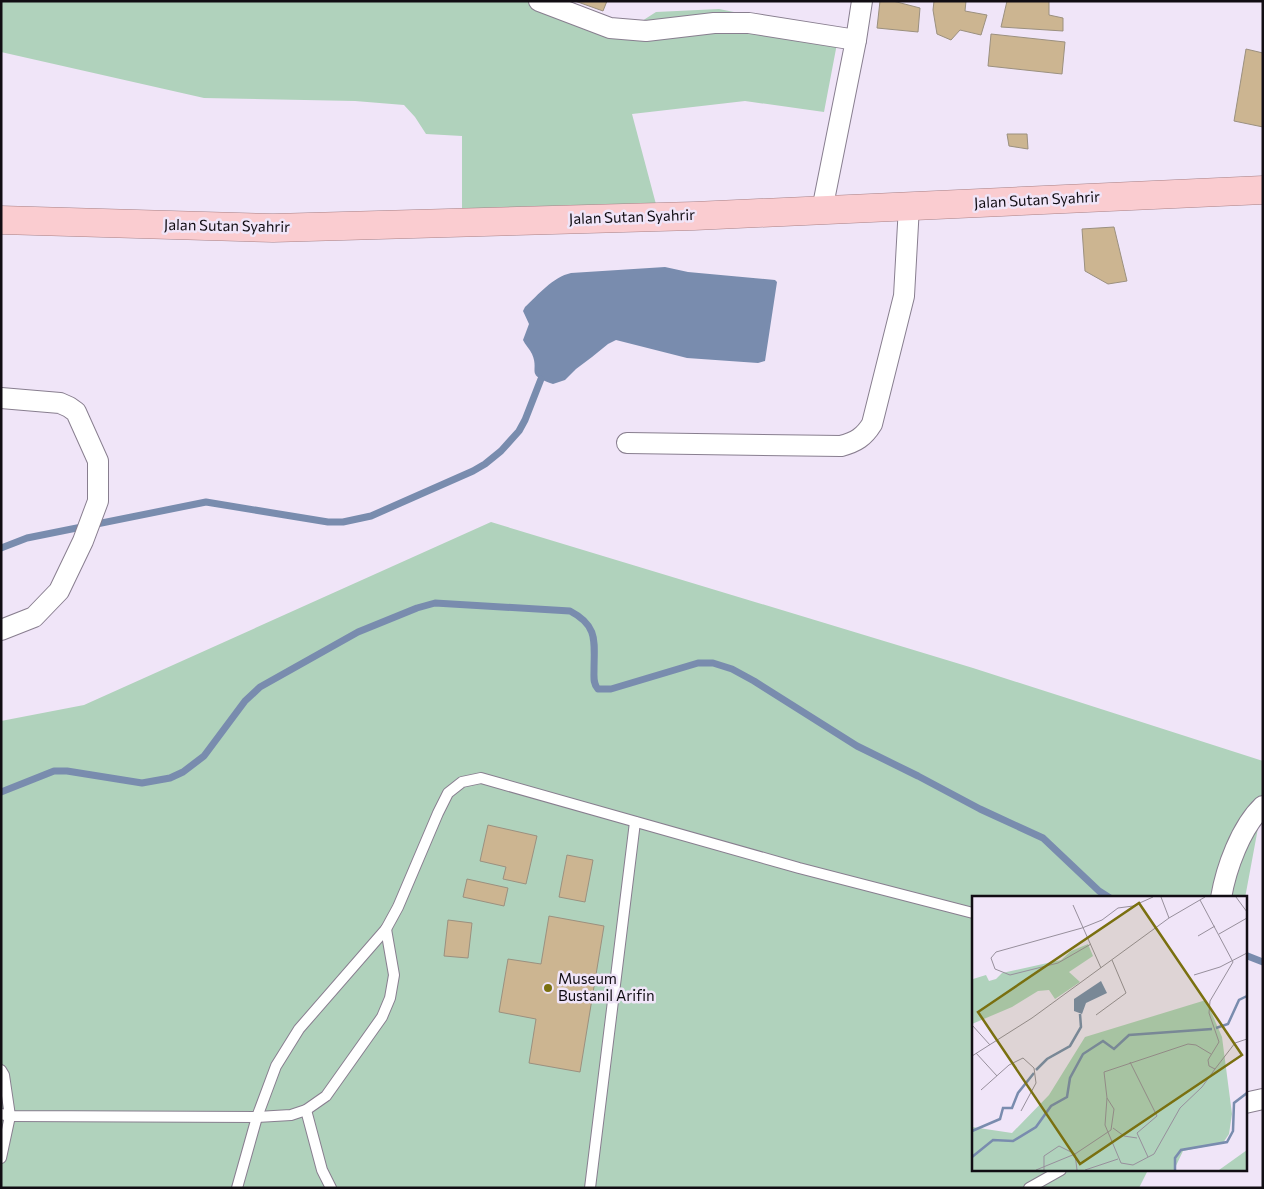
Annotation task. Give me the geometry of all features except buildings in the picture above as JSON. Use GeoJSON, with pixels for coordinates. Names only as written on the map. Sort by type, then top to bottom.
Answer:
{"type":"FeatureCollection","features":[{"type":"Feature","properties":{"kind":"highway","name":"Jalan Sutan Syahrir"},"geometry":{"type":"LineString","coordinates":[[1,220],[273,228],[694,216],[1263,190]]}},
{"type":"Feature","properties":{"kind":"street"},"geometry":{"type":"LineString","coordinates":[[539,1],[610,28],[646,31],[714,23],[749,23],[856,40]]}},
{"type":"Feature","properties":{"kind":"street"},"geometry":{"type":"LineString","coordinates":[[822,210],[862,1]]}},
{"type":"Feature","properties":{"kind":"street"},"geometry":{"type":"LineString","coordinates":[[627,442],[841,446],[856,442],[866,434],[872,424],[904,296],[909,206]]}},
{"type":"Feature","properties":{"kind":"street"},"geometry":{"type":"LineString","coordinates":[[1,398],[60,403],[69,406],[76,412],[96,454],[98,502],[84,541],[59,591],[34,617],[1,630]]}},
{"type":"Feature","properties":{"kind":"street"},"geometry":{"type":"LineString","coordinates":[[1221,896],[1238,842],[1263,806]]}},
{"type":"Feature","properties":{"kind":"street"},"geometry":{"type":"LineString","coordinates":[[1246,1103],[1263,1099]]}},
{"type":"Feature","properties":{"kind":"lane"},"geometry":{"type":"LineString","coordinates":[[236,1188],[257,1117],[276,1066],[299,1029],[386,929],[398,907],[448,793],[462,782],[481,778],[635,822],[972,913]]}},
{"type":"Feature","properties":{"kind":"lane"},"geometry":{"type":"LineString","coordinates":[[590,1188],[635,822]]}},
{"type":"Feature","properties":{"kind":"lane"},"geometry":{"type":"LineString","coordinates":[[6,1115],[257,1117],[291,1115],[306,1110],[326,1096],[382,1017],[390,998],[394,975],[386,929]]}},
{"type":"Feature","properties":{"kind":"lane"},"geometry":{"type":"LineString","coordinates":[[1,1070],[4,1075],[6,1115],[1,1158]]}},
{"type":"Feature","properties":{"kind":"lane"},"geometry":{"type":"LineString","coordinates":[[306,1110],[322,1170],[331,1188]]}},
{"type":"Feature","properties":{"kind":"lane"},"geometry":{"type":"LineString","coordinates":[[1029,1188],[1057,1172]]}},
{"type":"Feature","properties":{"kind":"green space"},"geometry":{"type":"Polygon","coordinates":[[[1,1],[556,1],[595,16],[636,23],[656,12],[719,9],[839,33],[824,112],[745,101],[632,114],[657,208],[462,212],[462,136],[426,134],[415,117],[404,105],[355,101],[204,98],[1,52],[1,1]]]}},
{"type":"Feature","properties":{"kind":"green space"},"geometry":{"type":"Polygon","coordinates":[[[491,522],[973,668],[1263,761],[1263,801],[1245,896],[972,896],[972,1172],[1147,1172],[1139,1188],[1,1188],[1,721],[84,705],[491,522]]]}},
{"type":"Feature","properties":{"kind":"water"},"geometry":{"type":"Polygon","coordinates":[[[665,267],[688,272],[775,280],[777,282],[765,361],[758,363],[687,358],[616,340],[576,369],[565,380],[553,384],[544,381],[536,375],[532,354],[523,340],[529,324],[523,311],[546,287],[558,278],[571,273],[665,267]]]}},
{"type":"Feature","properties":{"kind":"waterway"},"geometry":{"type":"LineString","coordinates":[[1,548],[27,538],[206,502],[328,522],[343,522],[371,516],[485,464],[501,451],[519,431],[541,379]]}},
{"type":"Feature","properties":{"kind":"waterway"},"geometry":{"type":"LineString","coordinates":[[1,792],[54,771],[67,771],[142,783],[170,778],[183,772],[204,756],[245,701],[260,687],[358,632],[417,608],[435,603],[570,611],[586,623],[593,636],[594,680],[598,689],[611,689],[698,663],[713,663],[732,669],[857,746],[980,809],[1043,838],[1099,891],[1107,896]]}},
{"type":"Feature","properties":{"kind":"waterway"},"geometry":{"type":"LineString","coordinates":[[1246,955],[1263,962]]}},
{"type":"Feature","properties":{"kind":"place","name":"Museum Bustanil Arifin"},"geometry":{"type":"Point","coordinates":[548,988]}}]}
